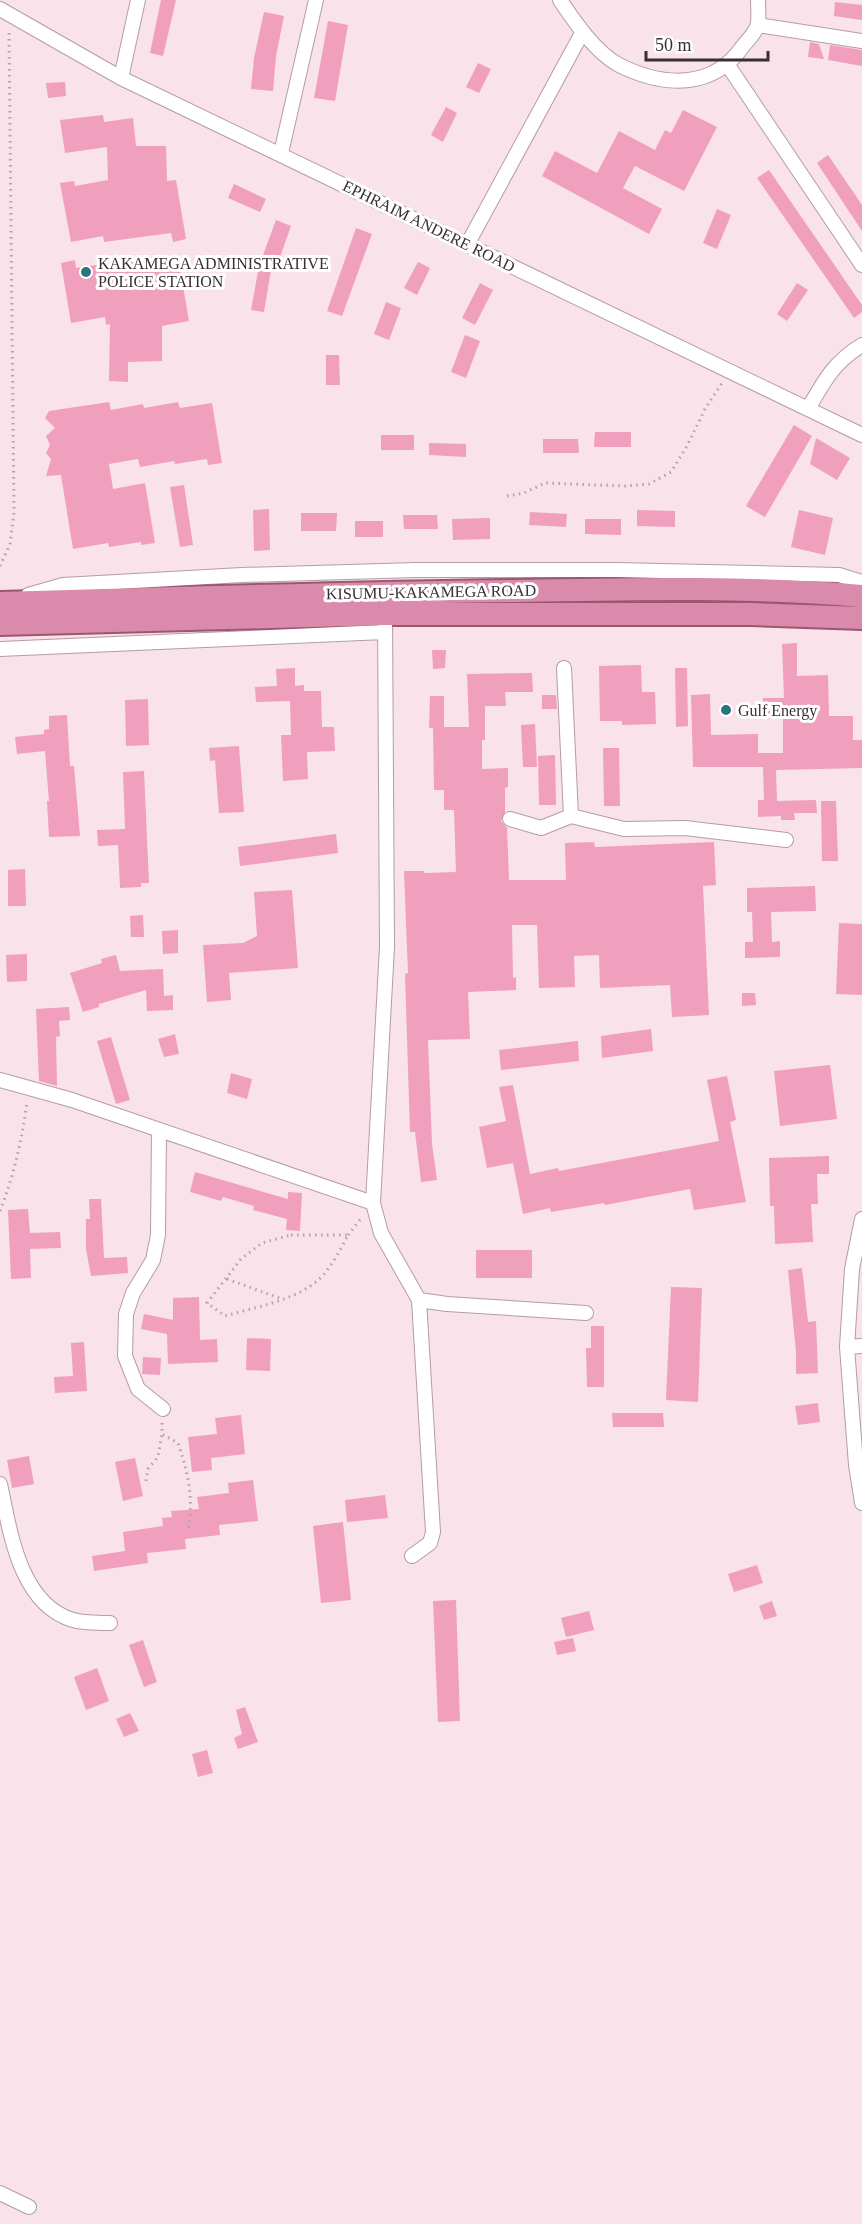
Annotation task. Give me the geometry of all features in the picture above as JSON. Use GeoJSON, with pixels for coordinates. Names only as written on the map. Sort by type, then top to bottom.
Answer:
{"type":"FeatureCollection","features":[{"type":"Feature","properties":{"kind":"highway","name":"KISUMU-KAKAMEGA ROAD"},"geometry":{"type":"LineString","coordinates":[[0,603],[619,588],[803,592],[862,596]]}},
{"type":"Feature","properties":{"kind":"highway","name":"KISUMU-KAKAMEGA ROAD"},"geometry":{"type":"LineString","coordinates":[[0,624],[385,623],[751,614],[862,618]]}},
{"type":"Feature","properties":{"kind":"street"},"geometry":{"type":"LineString","coordinates":[[121,78],[138,0]]}},
{"type":"Feature","properties":{"kind":"street"},"geometry":{"type":"LineString","coordinates":[[281,153],[316,0]]}},
{"type":"Feature","properties":{"kind":"street"},"geometry":{"type":"LineString","coordinates":[[561,0],[582,33],[617,64],[652,78],[690,81],[716,73],[738,53],[758,25],[758,0]]}},
{"type":"Feature","properties":{"kind":"street","name":"EPHRAIM ANDERE ROAD"},"geometry":{"type":"LineString","coordinates":[[4,12],[121,78],[281,153],[862,435]]}},
{"type":"Feature","properties":{"kind":"street"},"geometry":{"type":"LineString","coordinates":[[758,25],[862,41]]}},
{"type":"Feature","properties":{"kind":"street"},"geometry":{"type":"LineString","coordinates":[[467,244],[582,33]]}},
{"type":"Feature","properties":{"kind":"street"},"geometry":{"type":"LineString","coordinates":[[727,64],[862,265]]}},
{"type":"Feature","properties":{"kind":"street"},"geometry":{"type":"LineString","coordinates":[[808,409],[829,372],[844,356],[862,345]]}},
{"type":"Feature","properties":{"kind":"street"},"geometry":{"type":"LineString","coordinates":[[0,603],[63,585],[242,575],[416,570],[616,570],[839,574],[862,582]]}},
{"type":"Feature","properties":{"kind":"street"},"geometry":{"type":"LineString","coordinates":[[0,649],[385,623],[387,946],[373,1203],[381,1233],[419,1300],[433,1532],[430,1542],[412,1556]]}},
{"type":"Feature","properties":{"kind":"street"},"geometry":{"type":"LineString","coordinates":[[564,668],[571,816]]}},
{"type":"Feature","properties":{"kind":"street"},"geometry":{"type":"LineString","coordinates":[[510,819],[541,828],[571,816],[624,829],[685,828],[786,840]]}},
{"type":"Feature","properties":{"kind":"street"},"geometry":{"type":"LineString","coordinates":[[0,1080],[72,1100],[373,1203]]}},
{"type":"Feature","properties":{"kind":"street"},"geometry":{"type":"LineString","coordinates":[[159,1130],[158,1235],[153,1260],[133,1293],[126,1314],[125,1356],[138,1389],[163,1409]]}},
{"type":"Feature","properties":{"kind":"street"},"geometry":{"type":"LineString","coordinates":[[862,1219],[852,1269],[847,1347],[856,1465],[862,1503]]}},
{"type":"Feature","properties":{"kind":"street"},"geometry":{"type":"LineString","coordinates":[[419,1300],[447,1304],[586,1313]]}},
{"type":"Feature","properties":{"kind":"street"},"geometry":{"type":"LineString","coordinates":[[847,1347],[862,1346]]}},
{"type":"Feature","properties":{"kind":"street"},"geometry":{"type":"LineString","coordinates":[[0,1484],[11,1538],[17,1557],[33,1590],[46,1606],[73,1620],[110,1623]]}},
{"type":"Feature","properties":{"kind":"street"},"geometry":{"type":"LineString","coordinates":[[0,2193],[29,2207]]}},
{"type":"Feature","properties":{"kind":"path"},"geometry":{"type":"LineString","coordinates":[[0,566],[10,544],[14,513],[4,12]]}},
{"type":"Feature","properties":{"kind":"path"},"geometry":{"type":"LineString","coordinates":[[507,496],[524,493],[545,483],[625,486],[649,484],[664,476],[671,472],[676,464],[705,409],[729,371]]}},
{"type":"Feature","properties":{"kind":"path"},"geometry":{"type":"LineString","coordinates":[[0,1211],[22,1140],[28,1088]]}},
{"type":"Feature","properties":{"kind":"path"},"geometry":{"type":"LineString","coordinates":[[291,1234],[348,1234],[334,1260],[318,1280],[294,1296],[282,1299],[225,1316],[207,1303],[241,1259],[262,1243],[291,1234]]}},
{"type":"Feature","properties":{"kind":"path"},"geometry":{"type":"LineString","coordinates":[[227,1279],[282,1299]]}},
{"type":"Feature","properties":{"kind":"path"},"geometry":{"type":"LineString","coordinates":[[146,1481],[148,1469],[158,1457],[163,1409]]}},
{"type":"Feature","properties":{"kind":"path"},"geometry":{"type":"LineString","coordinates":[[162,1434],[178,1443],[188,1473],[192,1510],[189,1530]]}},
{"type":"Feature","properties":{"kind":"building"},"geometry":{"type":"Polygon","coordinates":[[[161,0],[176,0],[163,56],[150,53],[161,0]]]}},
{"type":"Feature","properties":{"kind":"building"},"geometry":{"type":"Polygon","coordinates":[[[835,2],[862,5],[862,20],[834,16],[835,2]]]}},
{"type":"Feature","properties":{"kind":"building"},"geometry":{"type":"Polygon","coordinates":[[[264,12],[284,16],[276,56],[273,91],[251,89],[254,58],[264,12]]]}},
{"type":"Feature","properties":{"kind":"building"},"geometry":{"type":"Polygon","coordinates":[[[328,21],[348,25],[335,101],[314,98],[328,21]]]}},
{"type":"Feature","properties":{"kind":"building"},"geometry":{"type":"Polygon","coordinates":[[[810,42],[819,44],[824,59],[808,57],[810,42]]]}},
{"type":"Feature","properties":{"kind":"building"},"geometry":{"type":"Polygon","coordinates":[[[830,45],[862,50],[862,66],[828,60],[830,45]]]}},
{"type":"Feature","properties":{"kind":"building"},"geometry":{"type":"Polygon","coordinates":[[[478,63],[491,69],[479,93],[466,87],[478,63]]]}},
{"type":"Feature","properties":{"kind":"building"},"geometry":{"type":"Polygon","coordinates":[[[65,82],[66,96],[48,98],[46,83],[65,82]]]}},
{"type":"Feature","properties":{"kind":"building"},"geometry":{"type":"Polygon","coordinates":[[[446,107],[457,113],[443,142],[431,135],[446,107]]]}},
{"type":"Feature","properties":{"kind":"building"},"geometry":{"type":"Polygon","coordinates":[[[683,110],[717,127],[684,191],[635,166],[623,188],[662,209],[649,234],[542,176],[555,151],[597,173],[619,131],[655,150],[665,130],[671,133],[683,110]]]}},
{"type":"Feature","properties":{"kind":"building"},"geometry":{"type":"Polygon","coordinates":[[[103,115],[104,122],[133,118],[136,146],[166,146],[167,181],[176,180],[186,239],[173,242],[171,233],[104,242],[103,236],[71,242],[60,183],[74,181],[75,186],[108,180],[107,147],[65,153],[60,120],[103,115]]]}},
{"type":"Feature","properties":{"kind":"building"},"geometry":{"type":"Polygon","coordinates":[[[828,155],[862,205],[862,231],[817,163],[828,155]]]}},
{"type":"Feature","properties":{"kind":"building"},"geometry":{"type":"Polygon","coordinates":[[[769,170],[862,305],[862,312],[854,318],[757,178],[769,170]]]}},
{"type":"Feature","properties":{"kind":"building"},"geometry":{"type":"Polygon","coordinates":[[[234,184],[266,199],[260,212],[228,198],[234,184]]]}},
{"type":"Feature","properties":{"kind":"building"},"geometry":{"type":"Polygon","coordinates":[[[717,209],[731,215],[717,249],[703,243],[717,209]]]}},
{"type":"Feature","properties":{"kind":"building"},"geometry":{"type":"Polygon","coordinates":[[[276,220],[291,226],[279,260],[273,258],[264,312],[251,310],[259,266],[276,220]]]}},
{"type":"Feature","properties":{"kind":"building"},"geometry":{"type":"Polygon","coordinates":[[[356,228],[372,234],[342,316],[327,311],[356,228]]]}},
{"type":"Feature","properties":{"kind":"building"},"geometry":{"type":"Polygon","coordinates":[[[75,260],[76,268],[110,263],[110,266],[143,260],[145,269],[179,263],[189,321],[162,326],[162,361],[128,362],[128,382],[109,381],[110,324],[106,325],[105,317],[71,323],[61,263],[75,260]]]}},
{"type":"Feature","properties":{"kind":"building"},"geometry":{"type":"Polygon","coordinates":[[[418,262],[430,268],[417,295],[404,288],[418,262]]]}},
{"type":"Feature","properties":{"kind":"building"},"geometry":{"type":"Polygon","coordinates":[[[480,283],[493,290],[475,325],[462,318],[480,283]]]}},
{"type":"Feature","properties":{"kind":"building"},"geometry":{"type":"Polygon","coordinates":[[[797,283],[808,290],[787,321],[777,314],[797,283]]]}},
{"type":"Feature","properties":{"kind":"building"},"geometry":{"type":"Polygon","coordinates":[[[386,302],[401,308],[389,340],[374,334],[386,302]]]}},
{"type":"Feature","properties":{"kind":"building"},"geometry":{"type":"Polygon","coordinates":[[[465,335],[480,341],[466,378],[451,372],[465,335]]]}},
{"type":"Feature","properties":{"kind":"building"},"geometry":{"type":"Polygon","coordinates":[[[326,355],[339,355],[340,385],[326,385],[326,355]]]}},
{"type":"Feature","properties":{"kind":"building"},"geometry":{"type":"Polygon","coordinates":[[[109,402],[111,410],[143,404],[144,408],[178,402],[180,408],[212,403],[222,463],[208,465],[207,459],[175,464],[174,461],[140,467],[138,459],[109,464],[113,489],[145,483],[155,543],[141,545],[141,542],[109,547],[108,543],[73,549],[61,475],[46,476],[51,459],[46,453],[50,445],[46,436],[55,428],[45,418],[49,411],[109,402]]]}},
{"type":"Feature","properties":{"kind":"building"},"geometry":{"type":"Polygon","coordinates":[[[794,425],[812,436],[765,517],[746,506],[794,425]]]}},
{"type":"Feature","properties":{"kind":"building"},"geometry":{"type":"Polygon","coordinates":[[[595,432],[631,432],[631,447],[594,447],[595,432]]]}},
{"type":"Feature","properties":{"kind":"building"},"geometry":{"type":"Polygon","coordinates":[[[381,435],[414,435],[414,450],[381,450],[381,435]]]}},
{"type":"Feature","properties":{"kind":"building"},"geometry":{"type":"Polygon","coordinates":[[[816,438],[850,458],[837,480],[810,464],[816,438]]]}},
{"type":"Feature","properties":{"kind":"building"},"geometry":{"type":"Polygon","coordinates":[[[543,439],[578,439],[579,453],[543,453],[543,439]]]}},
{"type":"Feature","properties":{"kind":"building"},"geometry":{"type":"Polygon","coordinates":[[[429,443],[466,444],[466,457],[429,455],[429,443]]]}},
{"type":"Feature","properties":{"kind":"building"},"geometry":{"type":"Polygon","coordinates":[[[184,485],[193,545],[180,547],[170,487],[184,485]]]}},
{"type":"Feature","properties":{"kind":"building"},"geometry":{"type":"Polygon","coordinates":[[[269,509],[270,550],[254,551],[253,510],[269,509]]]}},
{"type":"Feature","properties":{"kind":"building"},"geometry":{"type":"Polygon","coordinates":[[[637,510],[675,511],[675,527],[637,526],[637,510]]]}},
{"type":"Feature","properties":{"kind":"building"},"geometry":{"type":"Polygon","coordinates":[[[799,510],[833,518],[825,555],[791,547],[799,510]]]}},
{"type":"Feature","properties":{"kind":"building"},"geometry":{"type":"Polygon","coordinates":[[[530,512],[567,514],[566,527],[529,525],[530,512]]]}},
{"type":"Feature","properties":{"kind":"building"},"geometry":{"type":"Polygon","coordinates":[[[301,513],[337,513],[336,531],[301,531],[301,513]]]}},
{"type":"Feature","properties":{"kind":"building"},"geometry":{"type":"Polygon","coordinates":[[[403,515],[437,515],[438,529],[404,529],[403,515]]]}},
{"type":"Feature","properties":{"kind":"building"},"geometry":{"type":"Polygon","coordinates":[[[490,518],[490,539],[453,540],[452,519],[490,518]]]}},
{"type":"Feature","properties":{"kind":"building"},"geometry":{"type":"Polygon","coordinates":[[[585,519],[621,519],[621,535],[585,534],[585,519]]]}},
{"type":"Feature","properties":{"kind":"building"},"geometry":{"type":"Polygon","coordinates":[[[355,521],[383,521],[383,537],[355,537],[355,521]]]}},
{"type":"Feature","properties":{"kind":"building"},"geometry":{"type":"Polygon","coordinates":[[[797,643],[797,676],[828,675],[829,716],[853,716],[853,740],[862,740],[862,768],[776,770],[777,801],[816,800],[817,813],[794,813],[795,820],[781,820],[781,816],[758,817],[758,800],[764,800],[763,767],[693,767],[691,695],[710,694],[711,735],[758,734],[758,753],[783,753],[783,719],[763,719],[763,698],[784,698],[782,644],[797,643]]]}},
{"type":"Feature","properties":{"kind":"building"},"geometry":{"type":"Polygon","coordinates":[[[432,650],[446,650],[445,668],[433,669],[432,650]]]}},
{"type":"Feature","properties":{"kind":"building"},"geometry":{"type":"Polygon","coordinates":[[[641,665],[642,692],[655,692],[656,724],[622,725],[622,721],[600,721],[599,666],[641,665]]]}},
{"type":"Feature","properties":{"kind":"building"},"geometry":{"type":"Polygon","coordinates":[[[295,668],[295,686],[304,685],[304,691],[321,691],[322,727],[334,727],[335,751],[307,752],[308,779],[283,781],[281,735],[291,735],[290,701],[256,702],[255,687],[277,686],[276,669],[295,668]]]}},
{"type":"Feature","properties":{"kind":"building"},"geometry":{"type":"Polygon","coordinates":[[[675,668],[687,668],[688,726],[676,727],[675,668]]]}},
{"type":"Feature","properties":{"kind":"building"},"geometry":{"type":"Polygon","coordinates":[[[532,673],[533,692],[505,692],[506,706],[485,706],[482,769],[508,768],[505,812],[501,821],[507,828],[509,880],[566,880],[565,843],[594,842],[595,847],[714,842],[716,885],[703,886],[709,1015],[672,1017],[670,985],[600,988],[599,955],[574,956],[575,987],[539,988],[537,925],[512,925],[513,978],[516,977],[516,990],[468,992],[470,1039],[428,1040],[432,1144],[437,1180],[421,1182],[415,1132],[410,1132],[404,871],[456,872],[454,810],[444,810],[444,790],[434,790],[433,728],[429,728],[430,696],[444,696],[444,727],[469,727],[467,674],[532,673]]]}},
{"type":"Feature","properties":{"kind":"building"},"geometry":{"type":"Polygon","coordinates":[[[542,695],[556,695],[557,709],[542,709],[542,695]]]}},
{"type":"Feature","properties":{"kind":"building"},"geometry":{"type":"Polygon","coordinates":[[[148,699],[149,745],[126,746],[125,700],[148,699]]]}},
{"type":"Feature","properties":{"kind":"building"},"geometry":{"type":"Polygon","coordinates":[[[67,715],[70,766],[74,766],[80,836],[49,837],[45,751],[17,754],[15,737],[44,734],[44,730],[49,729],[49,716],[67,715]]]}},
{"type":"Feature","properties":{"kind":"building"},"geometry":{"type":"Polygon","coordinates":[[[535,724],[537,767],[523,767],[521,725],[535,724]]]}},
{"type":"Feature","properties":{"kind":"building"},"geometry":{"type":"Polygon","coordinates":[[[239,746],[244,812],[219,813],[215,760],[210,761],[209,748],[239,746]]]}},
{"type":"Feature","properties":{"kind":"building"},"geometry":{"type":"Polygon","coordinates":[[[603,748],[619,748],[620,806],[604,806],[603,748]]]}},
{"type":"Feature","properties":{"kind":"building"},"geometry":{"type":"Polygon","coordinates":[[[555,755],[556,805],[539,805],[538,756],[555,755]]]}},
{"type":"Feature","properties":{"kind":"building"},"geometry":{"type":"Polygon","coordinates":[[[144,771],[149,883],[141,883],[141,887],[120,888],[118,845],[98,846],[97,830],[125,829],[123,772],[144,771]]]}},
{"type":"Feature","properties":{"kind":"building"},"geometry":{"type":"Polygon","coordinates":[[[821,801],[836,801],[838,861],[822,861],[821,801]]]}},
{"type":"Feature","properties":{"kind":"building"},"geometry":{"type":"Polygon","coordinates":[[[336,834],[338,853],[240,866],[238,847],[336,834]]]}},
{"type":"Feature","properties":{"kind":"building"},"geometry":{"type":"Polygon","coordinates":[[[25,869],[26,906],[8,906],[8,870],[25,869]]]}},
{"type":"Feature","properties":{"kind":"building"},"geometry":{"type":"Polygon","coordinates":[[[815,886],[816,911],[771,912],[772,942],[780,941],[780,957],[745,958],[745,942],[753,942],[752,912],[747,912],[747,888],[815,886]]]}},
{"type":"Feature","properties":{"kind":"building"},"geometry":{"type":"Polygon","coordinates":[[[292,890],[298,968],[229,973],[231,1000],[207,1002],[203,945],[243,943],[257,936],[254,892],[292,890]]]}},
{"type":"Feature","properties":{"kind":"building"},"geometry":{"type":"Polygon","coordinates":[[[143,915],[144,937],[131,937],[130,916],[143,915]]]}},
{"type":"Feature","properties":{"kind":"building"},"geometry":{"type":"Polygon","coordinates":[[[839,923],[862,924],[862,995],[836,994],[839,923]]]}},
{"type":"Feature","properties":{"kind":"building"},"geometry":{"type":"Polygon","coordinates":[[[178,930],[178,953],[163,954],[162,931],[178,930]]]}},
{"type":"Feature","properties":{"kind":"building"},"geometry":{"type":"Polygon","coordinates":[[[27,954],[27,981],[7,982],[6,955],[27,954]]]}},
{"type":"Feature","properties":{"kind":"building"},"geometry":{"type":"Polygon","coordinates":[[[116,955],[120,971],[163,969],[164,996],[173,995],[173,1010],[147,1011],[146,990],[99,1004],[99,1007],[83,1012],[70,973],[102,963],[101,959],[116,955]]]}},
{"type":"Feature","properties":{"kind":"building"},"geometry":{"type":"Polygon","coordinates":[[[742,993],[755,993],[756,1005],[742,1006],[742,993]]]}},
{"type":"Feature","properties":{"kind":"building"},"geometry":{"type":"Polygon","coordinates":[[[69,1007],[70,1020],[59,1021],[60,1036],[56,1037],[57,1086],[39,1081],[36,1009],[69,1007]]]}},
{"type":"Feature","properties":{"kind":"building"},"geometry":{"type":"Polygon","coordinates":[[[651,1029],[653,1051],[602,1058],[601,1036],[651,1029]]]}},
{"type":"Feature","properties":{"kind":"building"},"geometry":{"type":"Polygon","coordinates":[[[175,1034],[179,1054],[164,1057],[158,1039],[175,1034]]]}},
{"type":"Feature","properties":{"kind":"building"},"geometry":{"type":"Polygon","coordinates":[[[111,1037],[130,1100],[116,1104],[97,1041],[111,1037]]]}},
{"type":"Feature","properties":{"kind":"building"},"geometry":{"type":"Polygon","coordinates":[[[578,1041],[579,1061],[501,1070],[499,1050],[578,1041]]]}},
{"type":"Feature","properties":{"kind":"building"},"geometry":{"type":"Polygon","coordinates":[[[830,1065],[837,1119],[780,1126],[774,1071],[830,1065]]]}},
{"type":"Feature","properties":{"kind":"building"},"geometry":{"type":"Polygon","coordinates":[[[231,1073],[252,1079],[247,1099],[227,1093],[231,1073]]]}},
{"type":"Feature","properties":{"kind":"building"},"geometry":{"type":"Polygon","coordinates":[[[727,1076],[736,1120],[730,1122],[746,1202],[694,1210],[690,1189],[605,1205],[604,1203],[551,1212],[550,1208],[523,1214],[513,1163],[487,1168],[479,1127],[506,1121],[499,1087],[513,1085],[530,1174],[558,1168],[559,1171],[719,1141],[707,1080],[727,1076]]]}},
{"type":"Feature","properties":{"kind":"building"},"geometry":{"type":"Polygon","coordinates":[[[829,1156],[829,1174],[817,1174],[818,1204],[811,1204],[813,1242],[775,1244],[774,1206],[770,1206],[769,1158],[829,1156]]]}},
{"type":"Feature","properties":{"kind":"building"},"geometry":{"type":"Polygon","coordinates":[[[195,1172],[288,1199],[288,1192],[302,1193],[300,1231],[286,1230],[287,1219],[253,1210],[254,1206],[223,1197],[221,1201],[190,1192],[195,1172]]]}},
{"type":"Feature","properties":{"kind":"building"},"geometry":{"type":"Polygon","coordinates":[[[89,1199],[101,1199],[104,1258],[127,1257],[128,1273],[91,1276],[86,1249],[86,1219],[90,1219],[89,1199]]]}},
{"type":"Feature","properties":{"kind":"building"},"geometry":{"type":"Polygon","coordinates":[[[28,1209],[30,1233],[60,1232],[61,1248],[30,1249],[31,1278],[11,1279],[8,1210],[28,1209]]]}},
{"type":"Feature","properties":{"kind":"building"},"geometry":{"type":"Polygon","coordinates":[[[476,1250],[532,1250],[532,1278],[476,1278],[476,1250]]]}},
{"type":"Feature","properties":{"kind":"building"},"geometry":{"type":"Polygon","coordinates":[[[802,1268],[808,1322],[816,1321],[818,1373],[796,1374],[788,1270],[802,1268]]]}},
{"type":"Feature","properties":{"kind":"building"},"geometry":{"type":"Polygon","coordinates":[[[671,1287],[702,1288],[698,1402],[666,1400],[671,1287]]]}},
{"type":"Feature","properties":{"kind":"building"},"geometry":{"type":"Polygon","coordinates":[[[199,1297],[200,1340],[217,1339],[218,1362],[168,1364],[167,1334],[141,1329],[144,1314],[173,1320],[173,1298],[199,1297]]]}},
{"type":"Feature","properties":{"kind":"building"},"geometry":{"type":"Polygon","coordinates":[[[591,1326],[604,1326],[604,1387],[587,1387],[586,1348],[591,1348],[591,1326]]]}},
{"type":"Feature","properties":{"kind":"building"},"geometry":{"type":"Polygon","coordinates":[[[247,1338],[271,1339],[270,1371],[246,1370],[247,1338]]]}},
{"type":"Feature","properties":{"kind":"building"},"geometry":{"type":"Polygon","coordinates":[[[84,1342],[87,1391],[55,1393],[54,1377],[73,1376],[71,1343],[84,1342]]]}},
{"type":"Feature","properties":{"kind":"building"},"geometry":{"type":"Polygon","coordinates":[[[143,1357],[161,1358],[160,1375],[142,1374],[143,1357]]]}},
{"type":"Feature","properties":{"kind":"building"},"geometry":{"type":"Polygon","coordinates":[[[818,1403],[820,1422],[798,1425],[795,1406],[818,1403]]]}},
{"type":"Feature","properties":{"kind":"building"},"geometry":{"type":"Polygon","coordinates":[[[612,1413],[663,1413],[664,1427],[613,1427],[612,1413]]]}},
{"type":"Feature","properties":{"kind":"building"},"geometry":{"type":"Polygon","coordinates":[[[241,1415],[245,1454],[211,1458],[212,1470],[192,1472],[188,1437],[217,1434],[215,1418],[241,1415]]]}},
{"type":"Feature","properties":{"kind":"building"},"geometry":{"type":"Polygon","coordinates":[[[29,1456],[34,1484],[12,1488],[7,1460],[29,1456]]]}},
{"type":"Feature","properties":{"kind":"building"},"geometry":{"type":"Polygon","coordinates":[[[135,1458],[143,1496],[123,1501],[115,1462],[135,1458]]]}},
{"type":"Feature","properties":{"kind":"building"},"geometry":{"type":"Polygon","coordinates":[[[253,1480],[258,1521],[219,1525],[220,1535],[185,1539],[186,1549],[147,1553],[148,1563],[94,1571],[92,1556],[125,1551],[123,1532],[163,1526],[162,1518],[172,1517],[171,1511],[199,1509],[197,1497],[229,1493],[228,1483],[253,1480]]]}},
{"type":"Feature","properties":{"kind":"building"},"geometry":{"type":"Polygon","coordinates":[[[385,1495],[388,1518],[347,1522],[345,1500],[385,1495]]]}},
{"type":"Feature","properties":{"kind":"building"},"geometry":{"type":"Polygon","coordinates":[[[343,1522],[351,1600],[321,1603],[313,1526],[343,1522]]]}},
{"type":"Feature","properties":{"kind":"building"},"geometry":{"type":"Polygon","coordinates":[[[757,1565],[763,1583],[734,1592],[728,1574],[757,1565]]]}},
{"type":"Feature","properties":{"kind":"building"},"geometry":{"type":"Polygon","coordinates":[[[456,1600],[460,1721],[438,1722],[433,1601],[456,1600]]]}},
{"type":"Feature","properties":{"kind":"building"},"geometry":{"type":"Polygon","coordinates":[[[772,1601],[777,1616],[764,1620],[759,1606],[772,1601]]]}},
{"type":"Feature","properties":{"kind":"building"},"geometry":{"type":"Polygon","coordinates":[[[589,1611],[594,1630],[566,1637],[561,1618],[589,1611]]]}},
{"type":"Feature","properties":{"kind":"building"},"geometry":{"type":"Polygon","coordinates":[[[573,1638],[576,1651],[557,1655],[554,1642],[573,1638]]]}},
{"type":"Feature","properties":{"kind":"building"},"geometry":{"type":"Polygon","coordinates":[[[143,1640],[157,1682],[144,1687],[129,1645],[143,1640]]]}},
{"type":"Feature","properties":{"kind":"building"},"geometry":{"type":"Polygon","coordinates":[[[97,1668],[109,1701],[86,1710],[74,1677],[97,1668]]]}},
{"type":"Feature","properties":{"kind":"building"},"geometry":{"type":"Polygon","coordinates":[[[245,1707],[258,1742],[238,1749],[234,1738],[242,1734],[236,1710],[245,1707]]]}},
{"type":"Feature","properties":{"kind":"building"},"geometry":{"type":"Polygon","coordinates":[[[130,1713],[139,1731],[124,1737],[116,1719],[130,1713]]]}},
{"type":"Feature","properties":{"kind":"building"},"geometry":{"type":"Polygon","coordinates":[[[207,1750],[213,1773],[198,1777],[192,1754],[207,1750]]]}},
{"type":"Feature","properties":{"kind":"place","name":"KAKAMEGA ADMINISTRATIVE POLICE STATION"},"geometry":{"type":"Point","coordinates":[86,272]}},
{"type":"Feature","properties":{"kind":"place","name":"Gulf Energy"},"geometry":{"type":"Point","coordinates":[726,710]}}]}
